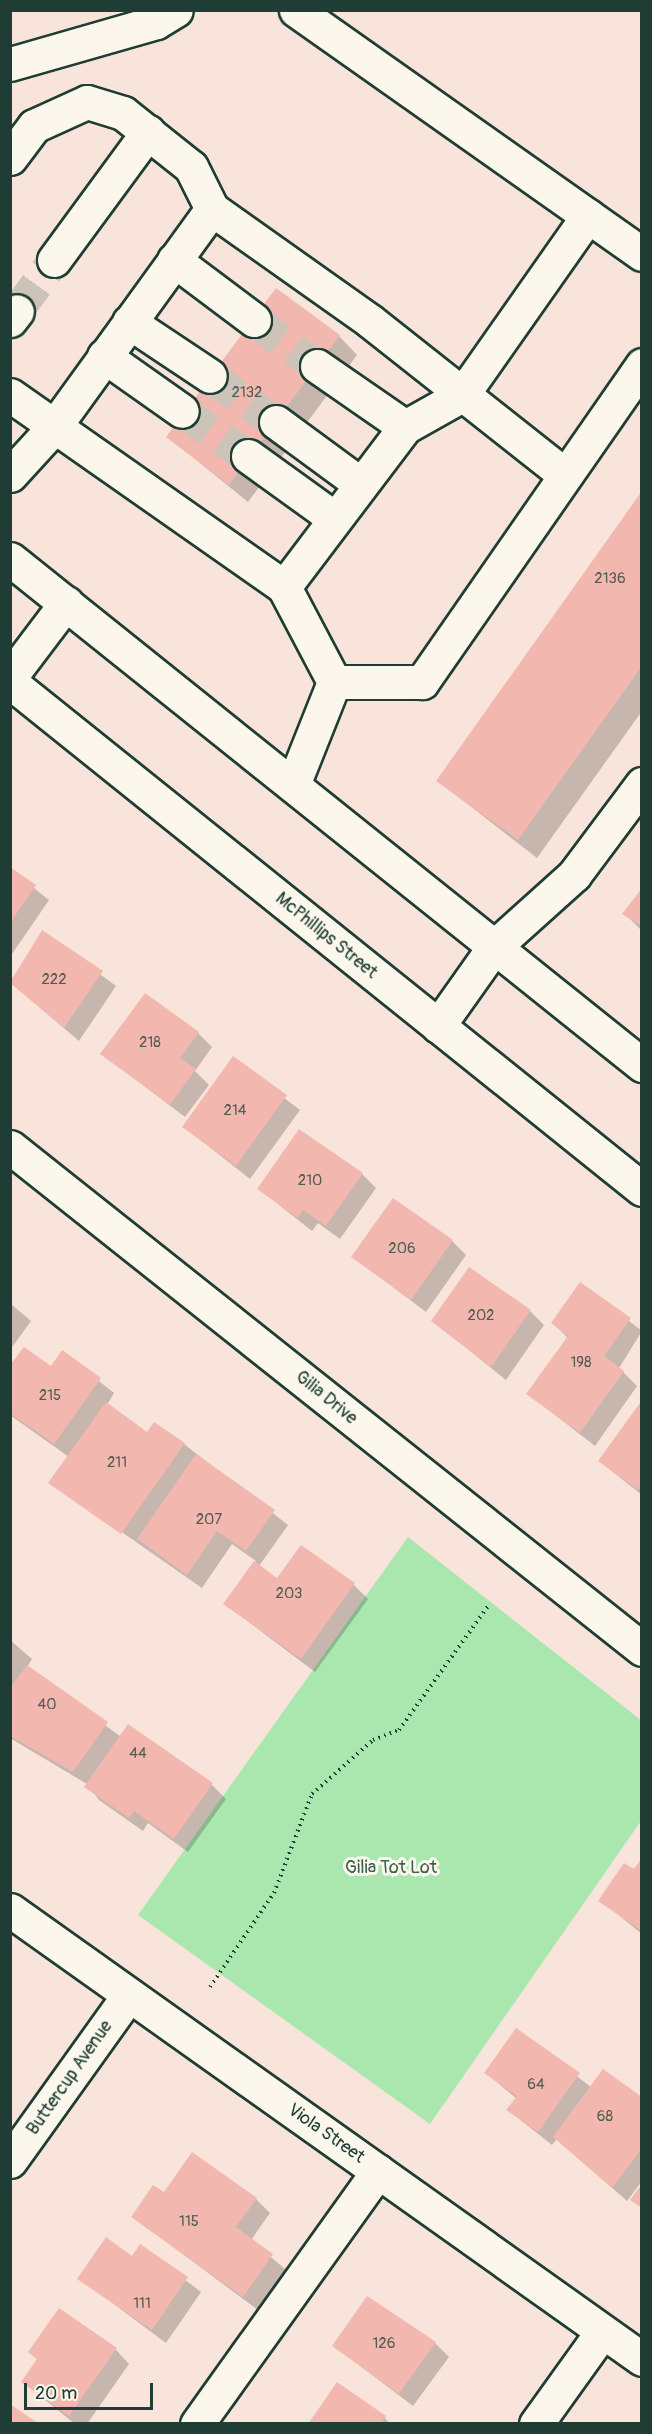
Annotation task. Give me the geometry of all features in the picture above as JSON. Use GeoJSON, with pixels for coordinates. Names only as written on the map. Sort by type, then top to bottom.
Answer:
{"type":"FeatureCollection","features":[{"type":"Feature","properties":{"kind":"street"},"geometry":{"type":"LineString","coordinates":[[10,64],[156,22],[176,10]]}},
{"type":"Feature","properties":{"kind":"street"},"geometry":{"type":"LineString","coordinates":[[296,10],[642,254]]}},
{"type":"Feature","properties":{"kind":"street"},"geometry":{"type":"LineString","coordinates":[[10,158],[34,126],[87,102],[123,113],[191,166],[212,208],[564,474]]}},
{"type":"Feature","properties":{"kind":"street"},"geometry":{"type":"LineString","coordinates":[[54,260],[148,132]]}},
{"type":"Feature","properties":{"kind":"street"},"geometry":{"type":"LineString","coordinates":[[10,475],[54,427],[212,208]]}},
{"type":"Feature","properties":{"kind":"street"},"geometry":{"type":"LineString","coordinates":[[284,587],[359,483],[405,427],[462,395],[588,216]]}},
{"type":"Feature","properties":{"kind":"street"},"geometry":{"type":"LineString","coordinates":[[174,260],[254,320]]}},
{"type":"Feature","properties":{"kind":"street"},"geometry":{"type":"LineString","coordinates":[[129,322],[210,376]]}},
{"type":"Feature","properties":{"kind":"street"},"geometry":{"type":"LineString","coordinates":[[104,356],[182,411]]}},
{"type":"Feature","properties":{"kind":"street"},"geometry":{"type":"LineString","coordinates":[[334,682],[422,682],[564,474],[642,365]]}},
{"type":"Feature","properties":{"kind":"street"},"geometry":{"type":"LineString","coordinates":[[317,366],[405,427]]}},
{"type":"Feature","properties":{"kind":"street"},"geometry":{"type":"LineString","coordinates":[[10,395],[284,587],[334,682],[292,785]]}},
{"type":"Feature","properties":{"kind":"street"},"geometry":{"type":"LineString","coordinates":[[276,422],[359,483]]}},
{"type":"Feature","properties":{"kind":"street"},"geometry":{"type":"LineString","coordinates":[[248,456],[334,518]]}},
{"type":"Feature","properties":{"kind":"street"},"geometry":{"type":"LineString","coordinates":[[10,559],[642,1065]]}},
{"type":"Feature","properties":{"kind":"street"},"geometry":{"type":"LineString","coordinates":[[10,677],[66,603]]}},
{"type":"Feature","properties":{"kind":"street","name":"McPhillips Street"},"geometry":{"type":"LineString","coordinates":[[10,682],[642,1189]]}},
{"type":"Feature","properties":{"kind":"street"},"geometry":{"type":"LineString","coordinates":[[438,1026],[494,947],[574,875],[642,784]]}},
{"type":"Feature","properties":{"kind":"street","name":"Gilia Drive"},"geometry":{"type":"LineString","coordinates":[[10,1147],[642,1649]]}},
{"type":"Feature","properties":{"kind":"street","name":"Viola Street"},"geometry":{"type":"LineString","coordinates":[[10,1910],[642,2359]]}},
{"type":"Feature","properties":{"kind":"street","name":"Buttercup Avenue"},"geometry":{"type":"LineString","coordinates":[[10,2161],[129,1995]]}},
{"type":"Feature","properties":{"kind":"street"},"geometry":{"type":"LineString","coordinates":[[197,2424],[378,2171]]}},
{"type":"Feature","properties":{"kind":"street"},"geometry":{"type":"LineString","coordinates":[[536,2424],[602,2331]]}},
{"type":"Feature","properties":{"kind":"path"},"geometry":{"type":"LineString","coordinates":[[210,1987],[274,1893],[312,1794],[373,1740],[399,1730],[488,1606]]}},
{"type":"Feature","properties":{"kind":"green space","name":"Gilia Tot Lot"},"geometry":{"type":"Polygon","coordinates":[[[408,1537],[642,1721],[641,1821],[430,2124],[138,1915],[408,1537]]]}},
{"type":"Feature","properties":{"kind":"building"},"geometry":{"type":"Polygon","coordinates":[[[276,288],[340,335],[229,485],[166,437],[276,288]]]}},
{"type":"Feature","properties":{"kind":"building"},"geometry":{"type":"Polygon","coordinates":[[[642,491],[642,666],[518,840],[436,781],[642,491]]]}},
{"type":"Feature","properties":{"kind":"building"},"geometry":{"type":"Polygon","coordinates":[[[10,867],[36,885],[10,923],[10,867]]]}},
{"type":"Feature","properties":{"kind":"building"},"geometry":{"type":"Polygon","coordinates":[[[642,888],[642,926],[622,914],[642,888]]]}},
{"type":"Feature","properties":{"kind":"building"},"geometry":{"type":"Polygon","coordinates":[[[42,930],[103,971],[64,1028],[10,983],[42,930]]]}},
{"type":"Feature","properties":{"kind":"building"},"geometry":{"type":"Polygon","coordinates":[[[145,993],[199,1032],[180,1058],[196,1069],[170,1105],[100,1054],[145,993]]]}},
{"type":"Feature","properties":{"kind":"building"},"geometry":{"type":"Polygon","coordinates":[[[233,1056],[287,1095],[236,1166],[182,1127],[233,1056]]]}},
{"type":"Feature","properties":{"kind":"building"},"geometry":{"type":"Polygon","coordinates":[[[299,1129],[363,1173],[326,1226],[303,1210],[298,1218],[257,1189],[299,1129]]]}},
{"type":"Feature","properties":{"kind":"building"},"geometry":{"type":"Polygon","coordinates":[[[393,1198],[453,1240],[411,1300],[351,1257],[393,1198]]]}},
{"type":"Feature","properties":{"kind":"building"},"geometry":{"type":"Polygon","coordinates":[[[469,1267],[531,1310],[491,1367],[431,1321],[469,1267]]]}},
{"type":"Feature","properties":{"kind":"building"},"geometry":{"type":"Polygon","coordinates":[[[580,1282],[631,1318],[604,1356],[624,1371],[580,1433],[526,1394],[568,1336],[551,1323],[580,1282]]]}},
{"type":"Feature","properties":{"kind":"building"},"geometry":{"type":"Polygon","coordinates":[[[24,1347],[51,1366],[62,1350],[101,1378],[54,1444],[10,1413],[10,1365],[24,1347]]]}},
{"type":"Feature","properties":{"kind":"building"},"geometry":{"type":"Polygon","coordinates":[[[106,1402],[147,1432],[154,1422],[185,1443],[121,1534],[48,1483],[106,1402]]]}},
{"type":"Feature","properties":{"kind":"building"},"geometry":{"type":"Polygon","coordinates":[[[640,1403],[642,1486],[638,1490],[598,1461],[640,1403]]]}},
{"type":"Feature","properties":{"kind":"building"},"geometry":{"type":"Polygon","coordinates":[[[196,1454],[275,1510],[246,1551],[217,1531],[187,1575],[137,1539],[196,1454]]]}},
{"type":"Feature","properties":{"kind":"building"},"geometry":{"type":"Polygon","coordinates":[[[301,1545],[355,1583],[301,1659],[223,1604],[254,1561],[277,1578],[301,1545]]]}},
{"type":"Feature","properties":{"kind":"building"},"geometry":{"type":"Polygon","coordinates":[[[27,1665],[108,1722],[73,1772],[10,1736],[10,1688],[27,1665]]]}},
{"type":"Feature","properties":{"kind":"building"},"geometry":{"type":"Polygon","coordinates":[[[128,1724],[213,1783],[174,1839],[134,1811],[129,1818],[84,1787],[128,1724]]]}},
{"type":"Feature","properties":{"kind":"building"},"geometry":{"type":"Polygon","coordinates":[[[642,1858],[642,1931],[598,1901],[624,1863],[634,1869],[642,1858]]]}},
{"type":"Feature","properties":{"kind":"building"},"geometry":{"type":"Polygon","coordinates":[[[516,2028],[580,2073],[538,2132],[506,2110],[517,2096],[484,2073],[516,2028]]]}},
{"type":"Feature","properties":{"kind":"building"},"geometry":{"type":"Polygon","coordinates":[[[603,2069],[642,2097],[642,2148],[612,2188],[553,2137],[603,2069]]]}},
{"type":"Feature","properties":{"kind":"building"},"geometry":{"type":"Polygon","coordinates":[[[192,2152],[257,2198],[236,2227],[273,2254],[243,2297],[131,2217],[153,2185],[164,2192],[192,2152]]]}},
{"type":"Feature","properties":{"kind":"building"},"geometry":{"type":"Polygon","coordinates":[[[642,2184],[642,2208],[630,2200],[642,2184]]]}},
{"type":"Feature","properties":{"kind":"building"},"geometry":{"type":"Polygon","coordinates":[[[106,2237],[132,2256],[140,2244],[188,2277],[152,2330],[77,2279],[106,2237]]]}},
{"type":"Feature","properties":{"kind":"building"},"geometry":{"type":"Polygon","coordinates":[[[367,2296],[436,2342],[399,2394],[332,2346],[367,2296]]]}},
{"type":"Feature","properties":{"kind":"building"},"geometry":{"type":"Polygon","coordinates":[[[59,2308],[117,2348],[69,2416],[21,2382],[37,2359],[28,2352],[59,2308]]]}},
{"type":"Feature","properties":{"kind":"building"},"geometry":{"type":"Polygon","coordinates":[[[337,2382],[386,2416],[381,2424],[308,2424],[337,2382]]]}},
{"type":"Feature","properties":{"kind":"building"},"geometry":{"type":"Polygon","coordinates":[[[10,2404],[39,2424],[10,2424],[10,2404]]]}},
{"type":"Feature","properties":{"kind":"tunnel"},"geometry":{"type":"LineString","coordinates":[[17,311],[54,260]]}},
{"type":"Feature","properties":{"kind":"tunnel"},"geometry":{"type":"LineString","coordinates":[[254,320],[317,366]]}},
{"type":"Feature","properties":{"kind":"tunnel"},"geometry":{"type":"LineString","coordinates":[[210,376],[276,422]]}},
{"type":"Feature","properties":{"kind":"tunnel"},"geometry":{"type":"LineString","coordinates":[[182,411],[248,456]]}}]}
